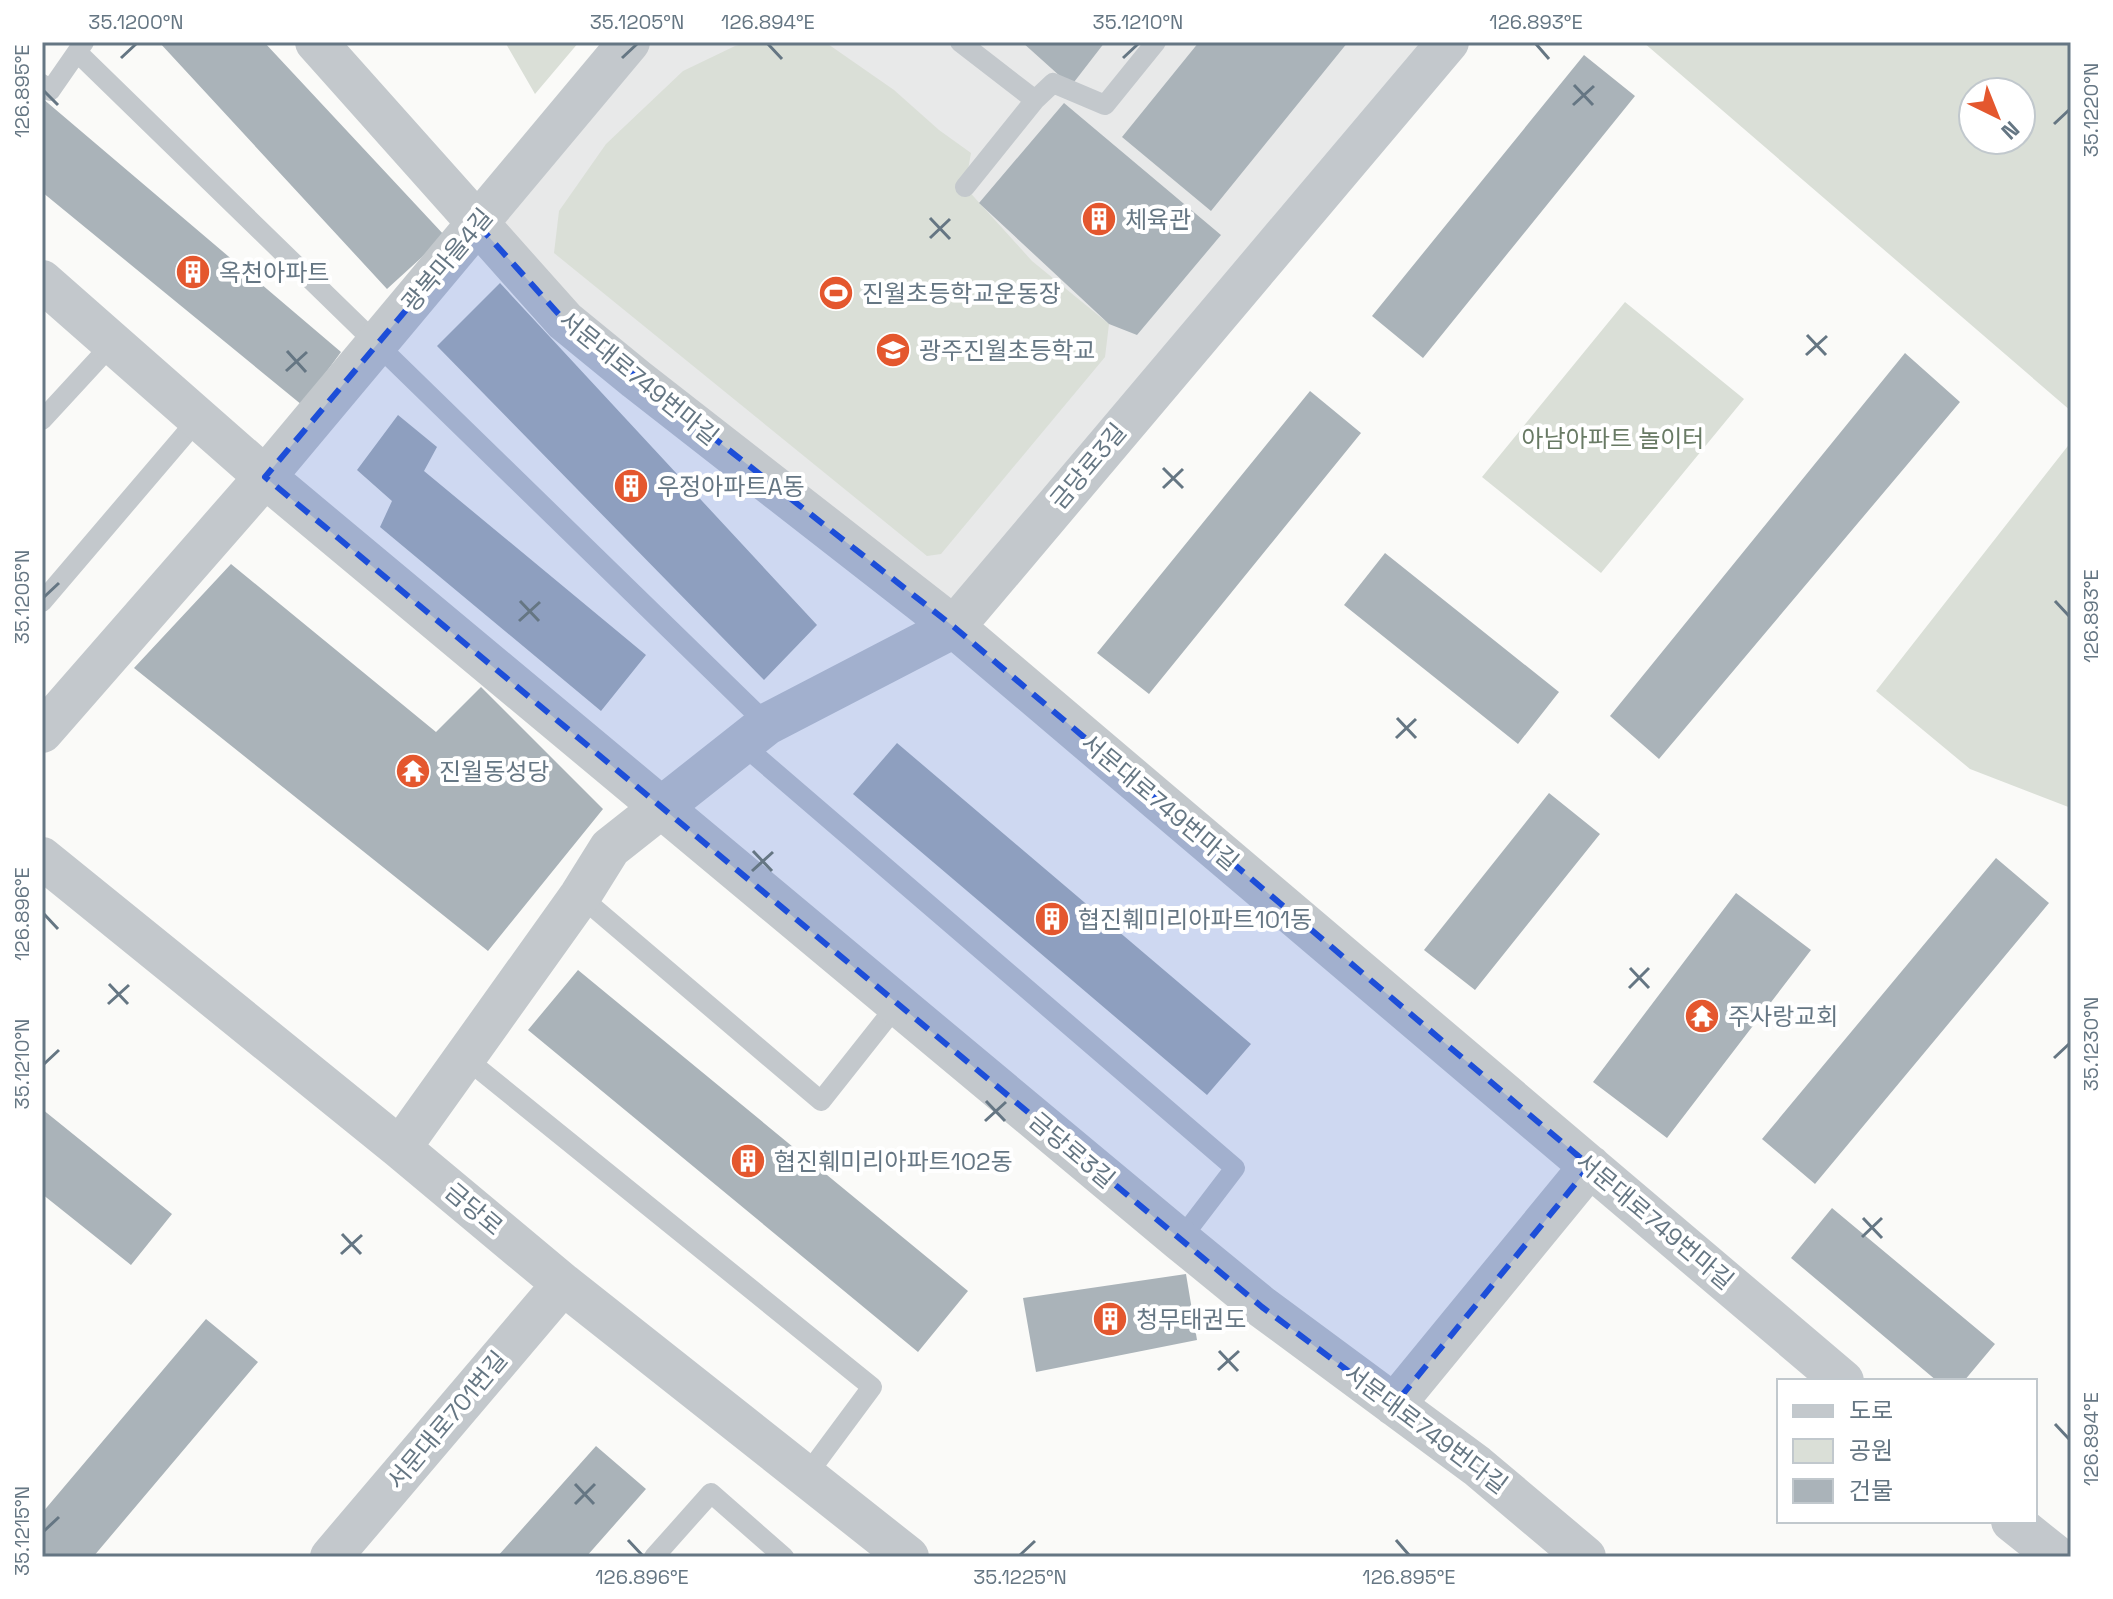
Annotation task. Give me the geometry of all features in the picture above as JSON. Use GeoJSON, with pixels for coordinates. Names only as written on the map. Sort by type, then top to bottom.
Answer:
{"type":"FeatureCollection","features":[{"type":"Feature","properties":{"kind":"street","name":"서문대로749번마길"},"geometry":{"type":"LineString","coordinates":[[316,42],[565,321],[954,627],[1841,1379]]}},
{"type":"Feature","properties":{"kind":"street","name":"광복마을4길"},"geometry":{"type":"LineString","coordinates":[[42,732],[265,477],[629,42]]}},
{"type":"Feature","properties":{"kind":"street","name":"금당로3길"},"geometry":{"type":"LineString","coordinates":[[400,1148],[580,896],[610,848],[754,734],[954,627],[1448,42]]}},
{"type":"Feature","properties":{"kind":"street"},"geometry":{"type":"LineString","coordinates":[[51,295],[113,343],[265,477],[661,808]]}},
{"type":"Feature","properties":{"kind":"street","name":"금당로3길"},"geometry":{"type":"LineString","coordinates":[[661,808],[1262,1307]]}},
{"type":"Feature","properties":{"kind":"street","name":"금당로"},"geometry":{"type":"LineString","coordinates":[[42,858],[563,1284],[908,1557]]}},
{"type":"Feature","properties":{"kind":"street"},"geometry":{"type":"LineString","coordinates":[[1394,1405],[1590,1166]]}},
{"type":"Feature","properties":{"kind":"street","name":"서문대로701번길"},"geometry":{"type":"LineString","coordinates":[[331,1557],[563,1284]]}},
{"type":"Feature","properties":{"kind":"street","name":"서문대로749번다길"},"geometry":{"type":"LineString","coordinates":[[1262,1307],[1477,1466],[1585,1557]]}},
{"type":"Feature","properties":{"kind":"street"},"geometry":{"type":"LineString","coordinates":[[2014,1523],[2057,1557]]}},
{"type":"Feature","properties":{"kind":"lane"},"geometry":{"type":"LineString","coordinates":[[960,42],[1035,100]]}},
{"type":"Feature","properties":{"kind":"lane"},"geometry":{"type":"LineString","coordinates":[[965,187],[1035,100],[1053,83],[1105,105],[1156,42]]}},
{"type":"Feature","properties":{"kind":"lane"},"geometry":{"type":"LineString","coordinates":[[42,84],[50,91],[80,47],[377,342],[754,734],[1235,1168],[1180,1240]]}},
{"type":"Feature","properties":{"kind":"lane"},"geometry":{"type":"LineString","coordinates":[[42,420],[113,343]]}},
{"type":"Feature","properties":{"kind":"lane"},"geometry":{"type":"LineString","coordinates":[[42,602],[199,418]]}},
{"type":"Feature","properties":{"kind":"lane"},"geometry":{"type":"LineString","coordinates":[[580,896],[821,1101],[897,1005]]}},
{"type":"Feature","properties":{"kind":"lane"},"geometry":{"type":"LineString","coordinates":[[464,1057],[872,1387],[806,1476]]}},
{"type":"Feature","properties":{"kind":"lane"},"geometry":{"type":"LineString","coordinates":[[654,1557],[711,1493],[784,1557]]}},
{"type":"Feature","properties":{"kind":"highlighted area"},"geometry":{"type":"Polygon","coordinates":[[[478,225],[565,321],[954,627],[1590,1166],[1394,1405],[1262,1307],[265,477],[478,225]]]}},
{"type":"Feature","properties":{"kind":"shaded area","name":"광주진월초등학교"},"geometry":{"type":"Polygon","coordinates":[[[629,42],[1448,42],[954,627],[478,225],[629,42]]]}},
{"type":"Feature","properties":{"kind":"green space"},"geometry":{"type":"Polygon","coordinates":[[[505,42],[579,42],[535,94],[505,42]]]}},
{"type":"Feature","properties":{"kind":"green space","name":"진월초등학교운동장"},"geometry":{"type":"Polygon","coordinates":[[[750,42],[825,42],[894,90],[939,130],[971,153],[965,187],[1032,261],[1109,324],[1105,357],[941,554],[927,556],[554,253],[559,211],[606,144],[683,71],[750,42]]]}},
{"type":"Feature","properties":{"kind":"green space"},"geometry":{"type":"Polygon","coordinates":[[[1643,42],[2071,42],[2071,411],[1643,42]]]}},
{"type":"Feature","properties":{"kind":"green space","name":"아남아파트 놀이터"},"geometry":{"type":"Polygon","coordinates":[[[1625,302],[1744,399],[1601,573],[1482,477],[1625,302]]]}},
{"type":"Feature","properties":{"kind":"green space"},"geometry":{"type":"Polygon","coordinates":[[[2071,442],[2071,808],[1970,769],[1876,691],[2071,442]]]}},
{"type":"Feature","properties":{"kind":"building","name":"옥천아파트"},"geometry":{"type":"Polygon","coordinates":[[[159,42],[264,42],[445,236],[387,289],[159,42]]]}},
{"type":"Feature","properties":{"kind":"building"},"geometry":{"type":"Polygon","coordinates":[[[1022,42],[1105,42],[1071,86],[1022,42]]]}},
{"type":"Feature","properties":{"kind":"building"},"geometry":{"type":"Polygon","coordinates":[[[1199,42],[1348,42],[1211,211],[1122,137],[1199,42]]]}},
{"type":"Feature","properties":{"kind":"building"},"geometry":{"type":"Polygon","coordinates":[[[1584,55],[1635,96],[1423,358],[1372,316],[1584,55]]]}},
{"type":"Feature","properties":{"kind":"building","name":"옥천아파트"},"geometry":{"type":"Polygon","coordinates":[[[42,98],[341,352],[302,405],[42,192],[42,98]]]}},
{"type":"Feature","properties":{"kind":"building","name":"체육관"},"geometry":{"type":"Polygon","coordinates":[[[1064,103],[1221,235],[1137,335],[1109,324],[979,203],[1064,103]]]}},
{"type":"Feature","properties":{"kind":"building","name":"우정아파트A동"},"geometry":{"type":"Polygon","coordinates":[[[500,283],[817,625],[764,680],[437,346],[500,283]]]}},
{"type":"Feature","properties":{"kind":"building"},"geometry":{"type":"Polygon","coordinates":[[[1905,353],[1960,402],[1659,759],[1610,716],[1905,353]]]}},
{"type":"Feature","properties":{"kind":"building"},"geometry":{"type":"Polygon","coordinates":[[[1310,391],[1361,433],[1149,694],[1097,653],[1310,391]]]}},
{"type":"Feature","properties":{"kind":"building"},"geometry":{"type":"Polygon","coordinates":[[[398,415],[437,447],[424,471],[646,655],[601,711],[380,527],[392,501],[357,470],[398,415]]]}},
{"type":"Feature","properties":{"kind":"building"},"geometry":{"type":"Polygon","coordinates":[[[1385,553],[1559,692],[1518,744],[1344,605],[1385,553]]]}},
{"type":"Feature","properties":{"kind":"building","name":"진월동성당"},"geometry":{"type":"Polygon","coordinates":[[[231,564],[436,732],[481,687],[603,809],[488,951],[134,668],[231,564]]]}},
{"type":"Feature","properties":{"kind":"building","name":"협진훼미리아파트101동"},"geometry":{"type":"Polygon","coordinates":[[[897,743],[1251,1044],[1207,1095],[853,794],[897,743]]]}},
{"type":"Feature","properties":{"kind":"building"},"geometry":{"type":"Polygon","coordinates":[[[1549,793],[1600,834],[1475,990],[1424,950],[1549,793]]]}},
{"type":"Feature","properties":{"kind":"building"},"geometry":{"type":"Polygon","coordinates":[[[1996,858],[2049,903],[1815,1184],[1762,1139],[1996,858]]]}},
{"type":"Feature","properties":{"kind":"building","name":"주사랑교회"},"geometry":{"type":"Polygon","coordinates":[[[1736,893],[1811,950],[1667,1138],[1593,1082],[1736,893]]]}},
{"type":"Feature","properties":{"kind":"building","name":"협진훼미리아파트102동"},"geometry":{"type":"Polygon","coordinates":[[[578,970],[968,1291],[918,1352],[528,1030],[578,970]]]}},
{"type":"Feature","properties":{"kind":"building"},"geometry":{"type":"Polygon","coordinates":[[[42,1109],[172,1214],[131,1265],[42,1194],[42,1109]]]}},
{"type":"Feature","properties":{"kind":"building"},"geometry":{"type":"Polygon","coordinates":[[[1832,1208],[1995,1344],[1966,1379],[1935,1379],[1791,1258],[1832,1208]]]}},
{"type":"Feature","properties":{"kind":"building","name":"청무태권도"},"geometry":{"type":"Polygon","coordinates":[[[1186,1274],[1197,1340],[1036,1372],[1023,1298],[1186,1274]]]}},
{"type":"Feature","properties":{"kind":"building"},"geometry":{"type":"Polygon","coordinates":[[[206,1319],[258,1362],[93,1557],[42,1557],[42,1513],[206,1319]]]}},
{"type":"Feature","properties":{"kind":"building"},"geometry":{"type":"Polygon","coordinates":[[[596,1446],[646,1489],[586,1557],[497,1557],[596,1446]]]}},
{"type":"Feature","properties":{"kind":"place","name":"체육관"},"geometry":{"type":"Point","coordinates":[1099,219]}},
{"type":"Feature","properties":{"kind":"place","name":"옥천아파트"},"geometry":{"type":"Point","coordinates":[193,272]}},
{"type":"Feature","properties":{"kind":"place","name":"진월초등학교운동장"},"geometry":{"type":"Point","coordinates":[836,293]}},
{"type":"Feature","properties":{"kind":"place","name":"광주진월초등학교"},"geometry":{"type":"Point","coordinates":[893,350]}},
{"type":"Feature","properties":{"kind":"place","name":"우정아파트A동"},"geometry":{"type":"Point","coordinates":[631,486]}},
{"type":"Feature","properties":{"kind":"place","name":"진월동성당"},"geometry":{"type":"Point","coordinates":[413,771]}},
{"type":"Feature","properties":{"kind":"place","name":"협진훼미리아파트101동"},"geometry":{"type":"Point","coordinates":[1052,919]}},
{"type":"Feature","properties":{"kind":"place","name":"주사랑교회"},"geometry":{"type":"Point","coordinates":[1702,1016]}},
{"type":"Feature","properties":{"kind":"place","name":"협진훼미리아파트102동"},"geometry":{"type":"Point","coordinates":[748,1161]}},
{"type":"Feature","properties":{"kind":"place","name":"청무태권도"},"geometry":{"type":"Point","coordinates":[1110,1319]}}]}
